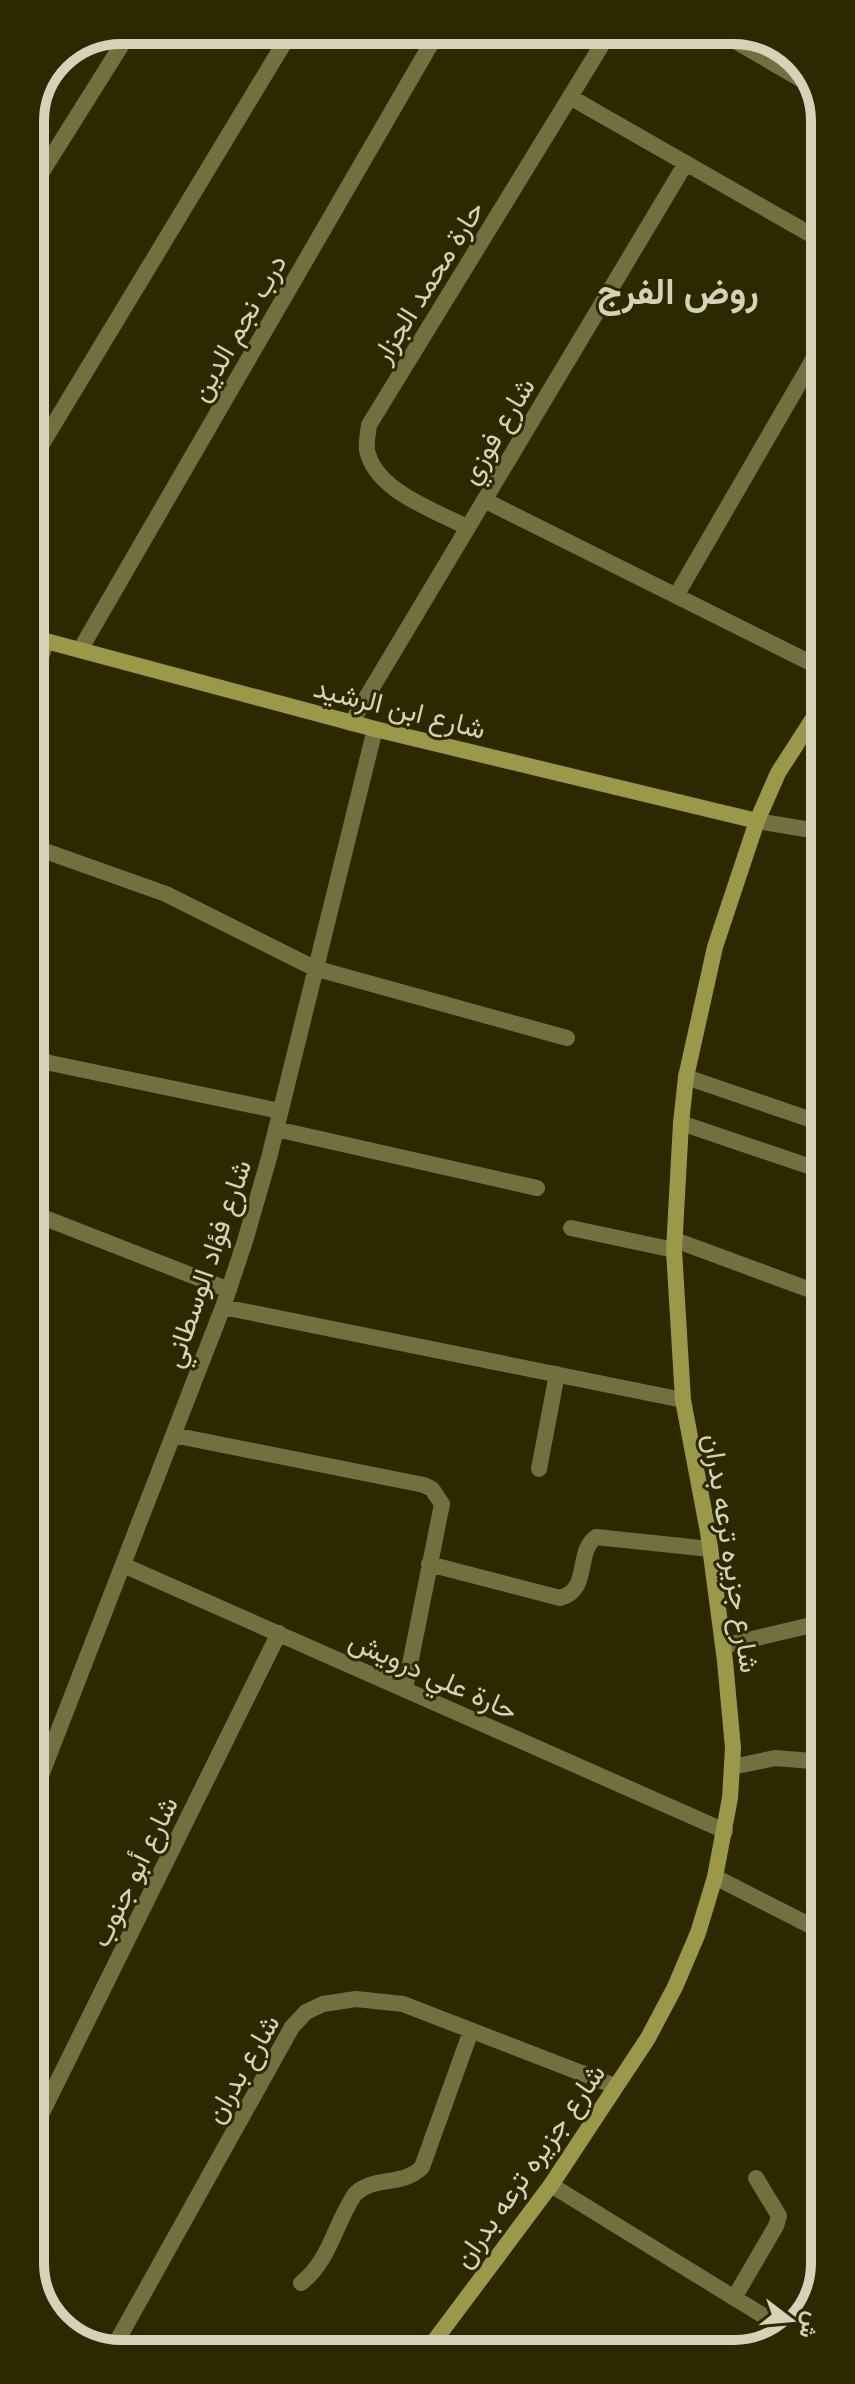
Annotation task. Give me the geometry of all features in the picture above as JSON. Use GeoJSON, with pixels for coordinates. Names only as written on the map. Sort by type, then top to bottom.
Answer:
{"type":"FeatureCollection","features":[{"type":"Feature","properties":{"kind":"street"},"geometry":{"type":"LineString","coordinates":[[44,169],[122,44]]}},
{"type":"Feature","properties":{"kind":"street"},"geometry":{"type":"LineString","coordinates":[[44,440],[284,44]]}},
{"type":"Feature","properties":{"kind":"street","name":"درب نجم الدين"},"geometry":{"type":"LineString","coordinates":[[80,650],[431,44]]}},
{"type":"Feature","properties":{"kind":"street","name":"حارة محمد الجزار"},"geometry":{"type":"LineString","coordinates":[[468,528],[392,488],[375,471],[367,449],[369,425],[602,44]]}},
{"type":"Feature","properties":{"kind":"street"},"geometry":{"type":"LineString","coordinates":[[740,44],[797,77]]}},
{"type":"Feature","properties":{"kind":"street"},"geometry":{"type":"LineString","coordinates":[[570,97],[811,235]]}},
{"type":"Feature","properties":{"kind":"street","name":"شارع فوزي"},"geometry":{"type":"LineString","coordinates":[[351,723],[686,163]]}},
{"type":"Feature","properties":{"kind":"street"},"geometry":{"type":"LineString","coordinates":[[676,596],[811,363]]}},
{"type":"Feature","properties":{"kind":"street"},"geometry":{"type":"LineString","coordinates":[[484,500],[811,663]]}},
{"type":"Feature","properties":{"kind":"street","name":"شارع ابن الرشيد"},"geometry":{"type":"LineString","coordinates":[[44,640],[351,723],[757,821]]}},
{"type":"Feature","properties":{"kind":"street","name":"شارع جزيره ترعه بدران"},"geometry":{"type":"LineString","coordinates":[[435,2340],[551,2185],[648,2038],[675,1987],[698,1933],[715,1877],[725,1831],[733,1748],[710,1549],[683,1400],[674,1245],[681,1123],[686,1077],[715,947],[757,821],[778,773],[811,722]]}},
{"type":"Feature","properties":{"kind":"street","name":"شارع فؤاد الوسطاني"},"geometry":{"type":"LineString","coordinates":[[44,1768],[223,1307],[245,1241],[276,1129],[375,729]]}},
{"type":"Feature","properties":{"kind":"street"},"geometry":{"type":"LineString","coordinates":[[757,821],[811,830]]}},
{"type":"Feature","properties":{"kind":"street"},"geometry":{"type":"LineString","coordinates":[[44,851],[166,894],[314,968],[567,1038]]}},
{"type":"Feature","properties":{"kind":"street"},"geometry":{"type":"LineString","coordinates":[[44,1061],[280,1111]]}},
{"type":"Feature","properties":{"kind":"street"},"geometry":{"type":"LineString","coordinates":[[686,1077],[811,1119]]}},
{"type":"Feature","properties":{"kind":"street"},"geometry":{"type":"LineString","coordinates":[[681,1123],[811,1167]]}},
{"type":"Feature","properties":{"kind":"street"},"geometry":{"type":"LineString","coordinates":[[276,1129],[537,1188]]}},
{"type":"Feature","properties":{"kind":"street"},"geometry":{"type":"LineString","coordinates":[[44,1218],[229,1290]]}},
{"type":"Feature","properties":{"kind":"street"},"geometry":{"type":"LineString","coordinates":[[571,1228],[674,1245],[811,1291]]}},
{"type":"Feature","properties":{"kind":"street"},"geometry":{"type":"LineString","coordinates":[[223,1307],[683,1400]]}},
{"type":"Feature","properties":{"kind":"street"},"geometry":{"type":"LineString","coordinates":[[539,1469],[557,1374]]}},
{"type":"Feature","properties":{"kind":"street"},"geometry":{"type":"LineString","coordinates":[[173,1435],[432,1489],[442,1504],[405,1689]]}},
{"type":"Feature","properties":{"kind":"street"},"geometry":{"type":"LineString","coordinates":[[429,1564],[560,1598],[568,1596],[579,1584],[589,1542],[601,1536],[710,1549]]}},
{"type":"Feature","properties":{"kind":"street","name":"حارة علي درويش"},"geometry":{"type":"LineString","coordinates":[[123,1565],[725,1831]]}},
{"type":"Feature","properties":{"kind":"street"},"geometry":{"type":"LineString","coordinates":[[723,1646],[811,1625]]}},
{"type":"Feature","properties":{"kind":"street","name":"شارع أبو جنوب"},"geometry":{"type":"LineString","coordinates":[[44,2109],[279,1633]]}},
{"type":"Feature","properties":{"kind":"street"},"geometry":{"type":"LineString","coordinates":[[732,1767],[775,1758],[811,1761]]}},
{"type":"Feature","properties":{"kind":"street"},"geometry":{"type":"LineString","coordinates":[[715,1877],[811,1926]]}},
{"type":"Feature","properties":{"kind":"street","name":"شارع بدران"},"geometry":{"type":"LineString","coordinates":[[118,2340],[292,2027],[306,2012],[323,2004],[356,1999],[403,2004],[615,2086]]}},
{"type":"Feature","properties":{"kind":"street"},"geometry":{"type":"LineString","coordinates":[[301,2283],[314,2273],[323,2260],[349,2202],[362,2187],[408,2178],[422,2167],[471,2031]]}},
{"type":"Feature","properties":{"kind":"street"},"geometry":{"type":"LineString","coordinates":[[734,2298],[779,2216],[756,2178]]}},
{"type":"Feature","properties":{"kind":"street"},"geometry":{"type":"LineString","coordinates":[[551,2185],[779,2326]]}},
{"type":"Feature","properties":{"kind":"district","name":"روض الفرج"},"geometry":{"type":"Point","coordinates":[678,290]}}]}
